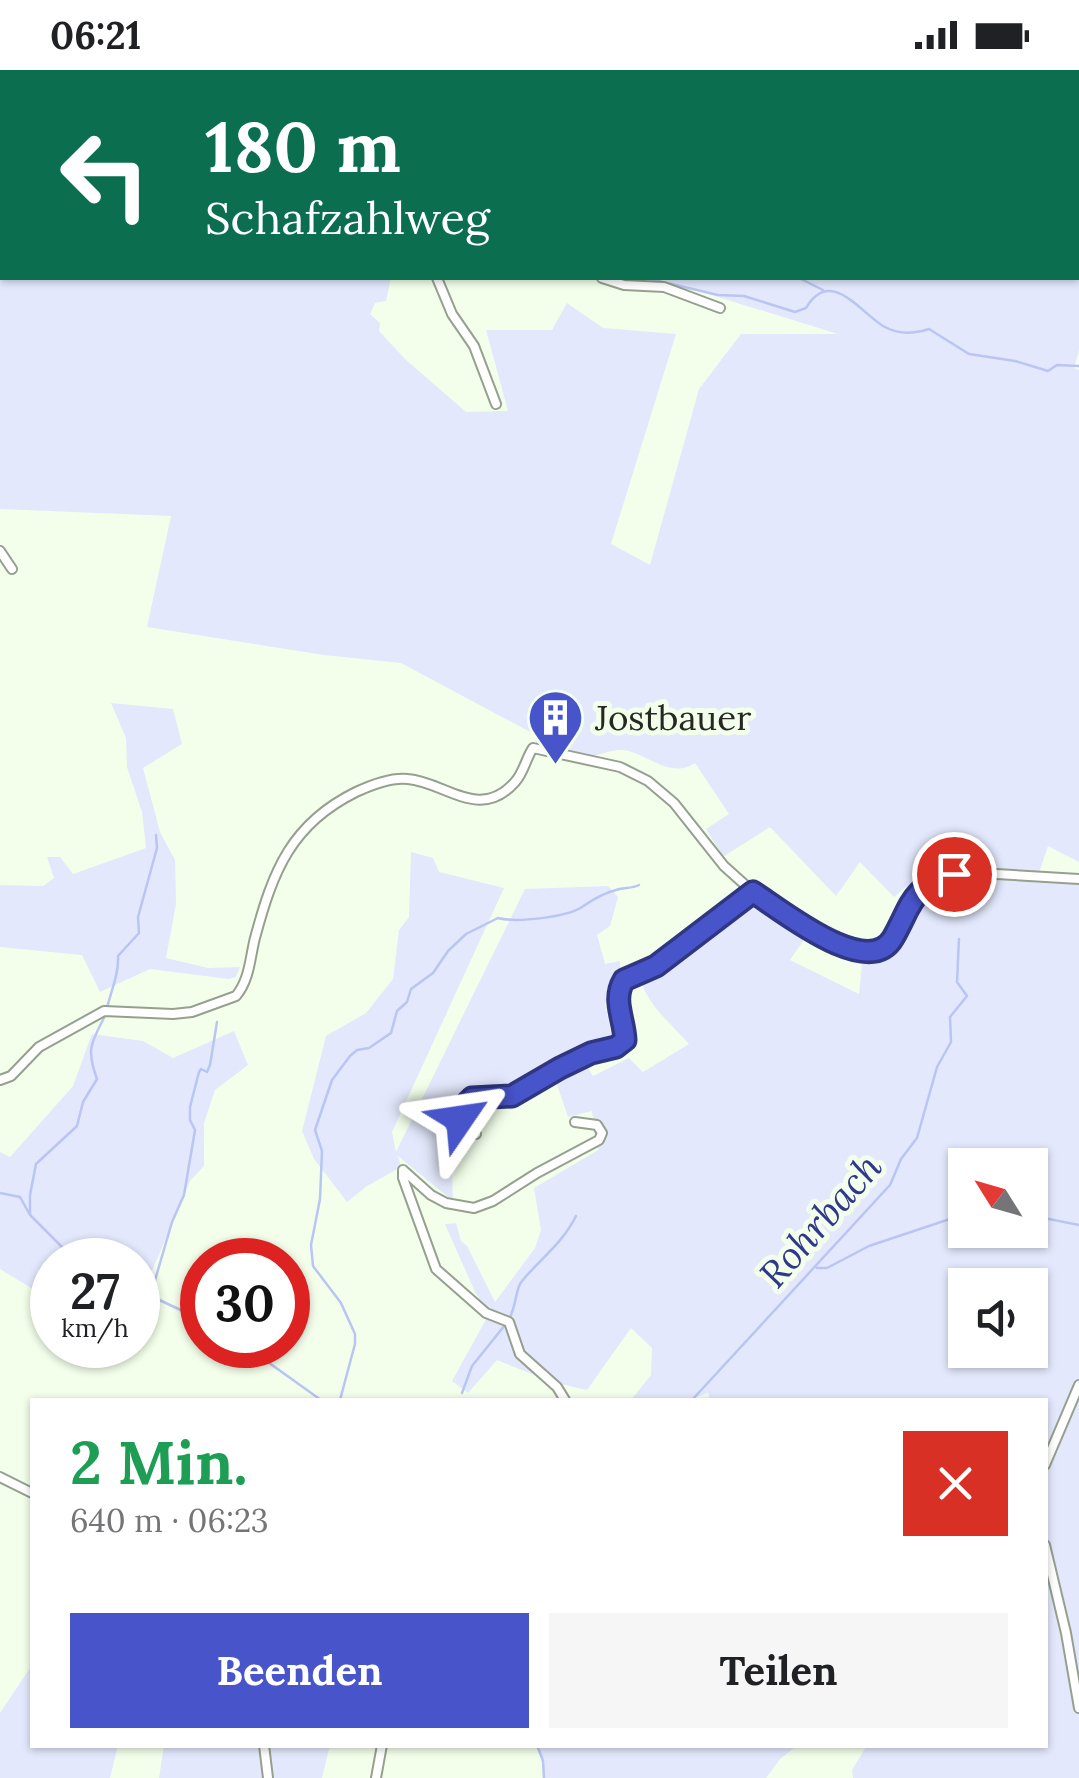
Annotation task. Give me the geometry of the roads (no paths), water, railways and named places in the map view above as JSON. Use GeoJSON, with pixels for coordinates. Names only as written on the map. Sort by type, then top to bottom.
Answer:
{"type":"FeatureCollection","features":[{"type":"Feature","properties":{"kind":"street"},"geometry":{"type":"LineString","coordinates":[[439,280],[452,314],[474,346],[496,404]]}},
{"type":"Feature","properties":{"kind":"street"},"geometry":{"type":"LineString","coordinates":[[608,280],[624,285],[664,287],[720,308]]}},
{"type":"Feature","properties":{"kind":"street"},"geometry":{"type":"LineString","coordinates":[[0,551],[12,569]]}},
{"type":"Feature","properties":{"kind":"street"},"geometry":{"type":"LineString","coordinates":[[0,1080],[11,1076],[38,1047],[104,1012],[192,1012],[236,996],[247,975],[273,883],[296,836],[357,792],[393,780],[414,780],[453,796],[475,800],[495,795],[512,785],[532,748],[620,767],[648,781],[674,804],[724,866],[753,892],[827,939],[865,954],[882,950],[890,942],[909,902],[939,879],[979,873],[1079,879]]}},
{"type":"Feature","properties":{"kind":"street"},"geometry":{"type":"LineString","coordinates":[[476,1134],[460,1119],[466,1102],[482,1096],[512,1096],[591,1053],[621,1044],[625,1040],[624,1022],[617,1001],[624,980],[656,966],[753,892]]}},
{"type":"Feature","properties":{"kind":"street"},"geometry":{"type":"LineString","coordinates":[[565,1398],[557,1386],[520,1354],[509,1322],[486,1313],[436,1268],[401,1173],[407,1171],[425,1190],[446,1203],[467,1209],[484,1206],[599,1140],[602,1133],[597,1125],[575,1122]]}},
{"type":"Feature","properties":{"kind":"street"},"geometry":{"type":"LineString","coordinates":[[1048,1457],[1079,1385]]}},
{"type":"Feature","properties":{"kind":"street"},"geometry":{"type":"LineString","coordinates":[[0,1477],[30,1492]]}},
{"type":"Feature","properties":{"kind":"street"},"geometry":{"type":"LineString","coordinates":[[1048,1558],[1079,1708]]}},
{"type":"Feature","properties":{"kind":"street"},"geometry":{"type":"LineString","coordinates":[[264,1748],[268,1778]]}},
{"type":"Feature","properties":{"kind":"street"},"geometry":{"type":"LineString","coordinates":[[376,1778],[381,1748]]}},
{"type":"Feature","properties":{"kind":"waterway"},"geometry":{"type":"LineString","coordinates":[[654,280],[718,295],[744,296],[795,312],[806,308],[815,296],[835,292],[889,329],[906,333],[929,329],[969,354],[1048,371],[1057,365],[1079,366]]}},
{"type":"Feature","properties":{"kind":"waterway"},"geometry":{"type":"LineString","coordinates":[[803,280],[823,290]]}},
{"type":"Feature","properties":{"kind":"waterway"},"geometry":{"type":"LineString","coordinates":[[107,1008],[118,956],[139,933],[138,917],[157,848],[156,835]]}},
{"type":"Feature","properties":{"kind":"waterway"},"geometry":{"type":"LineString","coordinates":[[341,1398],[355,1334],[341,1303],[313,1266],[311,1245],[320,1199],[322,1151],[315,1130],[332,1080],[357,1050],[369,1048],[391,1033],[397,1011],[407,1002],[411,989],[433,973],[466,934],[498,918],[565,914],[607,893],[639,885]]}},
{"type":"Feature","properties":{"kind":"waterway","name":"Rohrbach"},"geometry":{"type":"LineString","coordinates":[[694,1398],[890,1185],[901,1159],[917,1138],[937,1067],[951,1042],[950,1017],[967,996],[957,982],[959,939]]}},
{"type":"Feature","properties":{"kind":"waterway"},"geometry":{"type":"LineString","coordinates":[[30,1215],[36,1164],[77,1126],[83,1102],[97,1079],[92,1046],[105,1016]]}},
{"type":"Feature","properties":{"kind":"waterway"},"geometry":{"type":"LineString","coordinates":[[160,1263],[184,1195],[195,1130],[190,1107],[199,1072],[207,1072],[210,1065],[217,1022]]}},
{"type":"Feature","properties":{"kind":"waterway"},"geometry":{"type":"LineString","coordinates":[[0,1193],[20,1197],[30,1215],[53,1238]]}},
{"type":"Feature","properties":{"kind":"waterway"},"geometry":{"type":"LineString","coordinates":[[509,1319],[520,1284],[558,1243],[576,1216]]}},
{"type":"Feature","properties":{"kind":"waterway"},"geometry":{"type":"LineString","coordinates":[[1048,1219],[1079,1225]]}},
{"type":"Feature","properties":{"kind":"waterway"},"geometry":{"type":"LineString","coordinates":[[817,1268],[827,1268],[869,1246],[948,1220]]}},
{"type":"Feature","properties":{"kind":"waterway"},"geometry":{"type":"LineString","coordinates":[[160,1300],[180,1310]]}},
{"type":"Feature","properties":{"kind":"waterway"},"geometry":{"type":"LineString","coordinates":[[462,1393],[472,1366],[505,1325]]}},
{"type":"Feature","properties":{"kind":"waterway"},"geometry":{"type":"LineString","coordinates":[[276,1368],[318,1398]]}},
{"type":"Feature","properties":{"kind":"waterway","name":"Rohrbach"},"geometry":{"type":"LineString","coordinates":[[538,1748],[544,1778]]}},
{"type":"Feature","properties":{"kind":"place","name":"Jostbauer"},"geometry":{"type":"Point","coordinates":[556,766]}}]}
